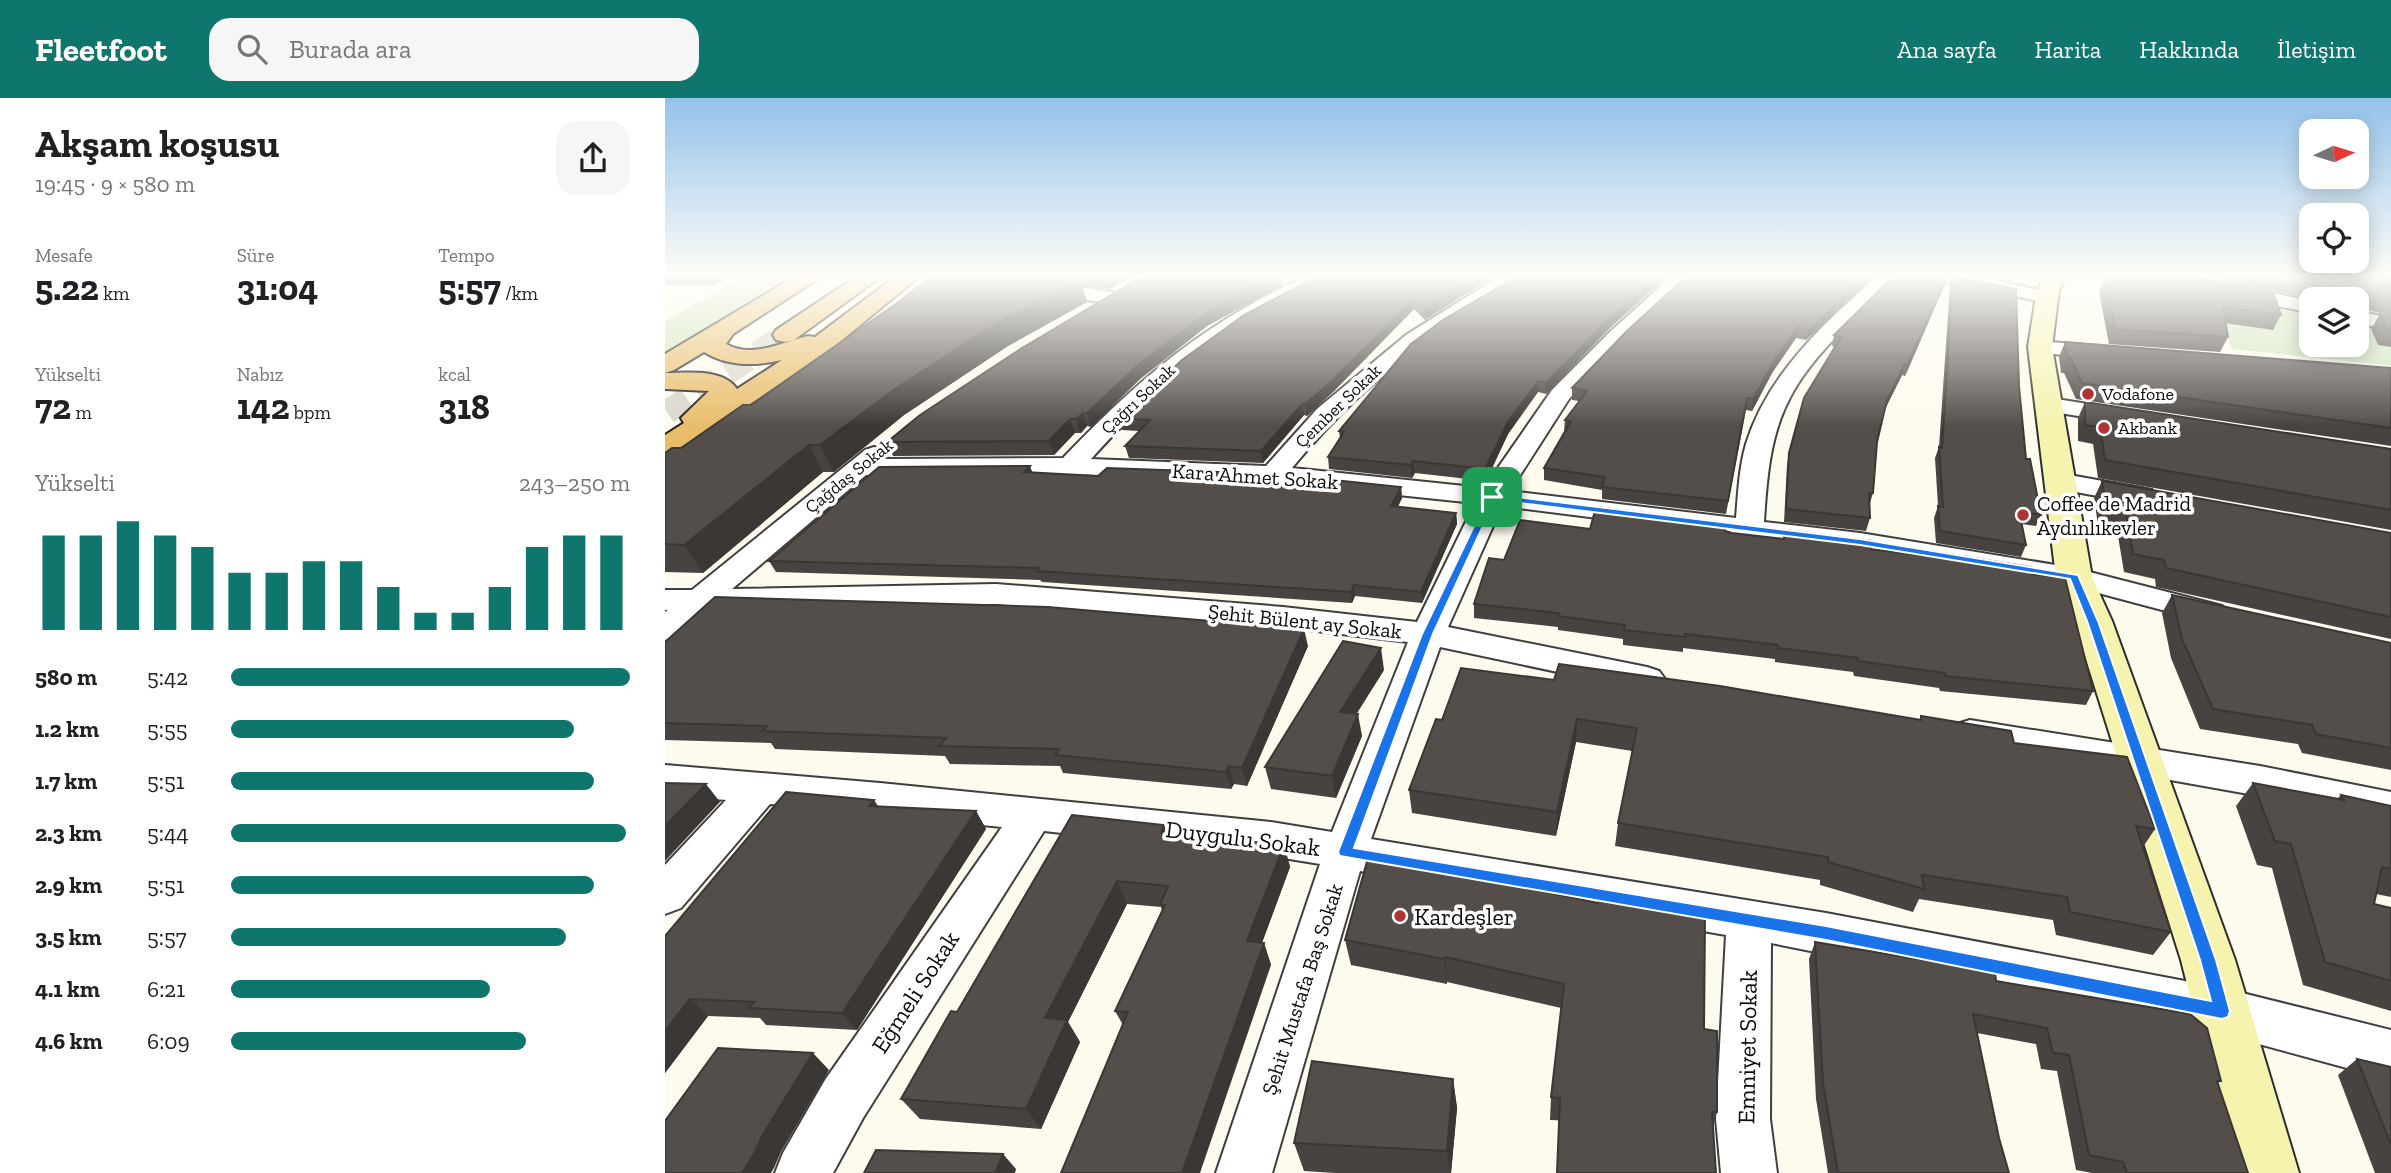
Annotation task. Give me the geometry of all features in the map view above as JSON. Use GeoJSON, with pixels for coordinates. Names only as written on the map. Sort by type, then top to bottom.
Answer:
{"type":"FeatureCollection","features":[{"type":"Feature","properties":{"kind":"highway"},"geometry":{"type":"LineString","coordinates":[[665,365],[730,326]]}},
{"type":"Feature","properties":{"kind":"highway"},"geometry":{"type":"LineString","coordinates":[[749,333],[760,326]]}},
{"type":"Feature","properties":{"kind":"highway"},"geometry":{"type":"LineString","coordinates":[[785,335],[798,326]]}},
{"type":"Feature","properties":{"kind":"highway"},"geometry":{"type":"LineString","coordinates":[[724,330],[716,338],[713,347],[729,355],[771,354],[801,346],[836,326]]}},
{"type":"Feature","properties":{"kind":"highway"},"geometry":{"type":"LineString","coordinates":[[665,448],[816,349],[846,326]]}},
{"type":"Feature","properties":{"kind":"highway"},"geometry":{"type":"LineString","coordinates":[[665,381],[707,382],[724,388],[709,407],[665,440]]}},
{"type":"Feature","properties":{"kind":"main road"},"geometry":{"type":"LineString","coordinates":[[2044,326],[2040,347],[2074,577],[2093,621],[2208,960],[2267,1173]]}},
{"type":"Feature","properties":{"kind":"street","name":"Çağrı Sokak"},"geometry":{"type":"LineString","coordinates":[[1070,466],[1124,408],[1186,355],[1227,326]]}},
{"type":"Feature","properties":{"kind":"street","name":"Çember Sokak"},"geometry":{"type":"LineString","coordinates":[[1273,474],[1302,437],[1352,387],[1430,326]]}},
{"type":"Feature","properties":{"kind":"street","name":"Şehit Mustafa Baş Sokak"},"geometry":{"type":"LineString","coordinates":[[1244,1173],[1345,852],[1428,634],[1492,497],[1560,396],[1627,326]]}},
{"type":"Feature","properties":{"kind":"street"},"geometry":{"type":"LineString","coordinates":[[1749,530],[1759,444],[1783,388],[1814,345],[1834,326]]}},
{"type":"Feature","properties":{"kind":"street"},"geometry":{"type":"LineString","coordinates":[[2040,347],[2134,355]]}},
{"type":"Feature","properties":{"kind":"street"},"geometry":{"type":"LineString","coordinates":[[2050,405],[2155,421]]}},
{"type":"Feature","properties":{"kind":"street","name":"Çağdaş Sokak"},"geometry":{"type":"LineString","coordinates":[[665,629],[896,437]]}},
{"type":"Feature","properties":{"kind":"street","name":"Kara Ahmet Sokak"},"geometry":{"type":"LineString","coordinates":[[859,467],[1070,466],[1273,474],[1492,497],[1860,542],[2074,577],[2238,619]]}},
{"type":"Feature","properties":{"kind":"street"},"geometry":{"type":"LineString","coordinates":[[2058,481],[2165,501]]}},
{"type":"Feature","properties":{"kind":"street","name":"Şehit Bülent ay Sokak"},"geometry":{"type":"LineString","coordinates":[[665,600],[996,594],[1283,617],[1428,634],[1681,685]]}},
{"type":"Feature","properties":{"kind":"street"},"geometry":{"type":"LineString","coordinates":[[1940,728],[2260,781],[2391,808]]}},
{"type":"Feature","properties":{"kind":"street","name":"Duygulu Sokak"},"geometry":{"type":"LineString","coordinates":[[665,780],[1271,839],[1749,920],[2222,1011],[2391,1055]]}},
{"type":"Feature","properties":{"kind":"street"},"geometry":{"type":"LineString","coordinates":[[665,895],[761,788]]}},
{"type":"Feature","properties":{"kind":"street","name":"Eğmeli Sokak"},"geometry":{"type":"LineString","coordinates":[[803,1173],[844,1099],[1033,814]]}},
{"type":"Feature","properties":{"kind":"street","name":"Emniyet Sokak"},"geometry":{"type":"LineString","coordinates":[[1749,920],[1744,1119],[1749,1173]]}},
{"type":"Feature","properties":{"kind":"green space"},"geometry":{"type":"Polygon","coordinates":[[[665,326],[711,326],[665,354],[665,326]]]}},
{"type":"Feature","properties":{"kind":"green space"},"geometry":{"type":"Polygon","coordinates":[[[2226,326],[2299,326],[2299,356],[2232,349],[2226,326]]]}},
{"type":"Feature","properties":{"kind":"green space"},"geometry":{"type":"Polygon","coordinates":[[[2369,326],[2387,326],[2391,327],[2391,366],[2307,357],[2369,357],[2369,326]]]}},
{"type":"Feature","properties":{"kind":"building"},"geometry":{"type":"Polygon","coordinates":[[[864,326],[993,326],[893,390],[820,445],[809,445],[684,545],[665,544],[665,453],[672,448],[681,448],[743,405],[751,405],[864,326]]]}},
{"type":"Feature","properties":{"kind":"building"},"geometry":{"type":"Polygon","coordinates":[[[1059,326],[1189,326],[1137,366],[1087,413],[1070,419],[1049,441],[887,442],[920,415],[1059,326]]]}},
{"type":"Feature","properties":{"kind":"building"},"geometry":{"type":"Polygon","coordinates":[[[1229,326],[1386,326],[1333,380],[1302,404],[1261,451],[1125,446],[1150,420],[1119,418],[1182,360],[1229,326]]]}},
{"type":"Feature","properties":{"kind":"building"},"geometry":{"type":"Polygon","coordinates":[[[1435,326],[1602,326],[1546,383],[1538,381],[1508,422],[1485,469],[1413,461],[1411,465],[1328,457],[1344,432],[1339,431],[1411,344],[1435,326]]]}},
{"type":"Feature","properties":{"kind":"building"},"geometry":{"type":"Polygon","coordinates":[[[1632,326],[1813,326],[1809,330],[1798,327],[1774,361],[1753,399],[1747,398],[1728,501],[1602,487],[1605,477],[1544,468],[1571,421],[1565,420],[1587,391],[1572,388],[1632,326]]]}},
{"type":"Feature","properties":{"kind":"building"},"geometry":{"type":"Polygon","coordinates":[[[1843,326],[1925,326],[1908,364],[1905,364],[1887,400],[1877,442],[1873,493],[1869,493],[1870,518],[1786,509],[1789,453],[1804,398],[1841,337],[1834,335],[1843,326]]]}},
{"type":"Feature","properties":{"kind":"building"},"geometry":{"type":"Polygon","coordinates":[[[1950,326],[2017,326],[2019,386],[2026,459],[2030,459],[2041,515],[2019,511],[2026,545],[1940,531],[1938,506],[1943,507],[1939,447],[1942,448],[1950,326]]]}},
{"type":"Feature","properties":{"kind":"building"},"geometry":{"type":"Polygon","coordinates":[[[2114,326],[2226,326],[2228,337],[2115,329],[2114,326]]]}},
{"type":"Feature","properties":{"kind":"building"},"geometry":{"type":"Polygon","coordinates":[[[2065,342],[2391,368],[2391,428],[2082,383],[2070,357],[2067,357],[2065,342]]]}},
{"type":"Feature","properties":{"kind":"building"},"geometry":{"type":"Polygon","coordinates":[[[2085,402],[2391,449],[2391,510],[2105,460],[2100,427],[2085,425],[2085,402]]]}},
{"type":"Feature","properties":{"kind":"building"},"geometry":{"type":"Polygon","coordinates":[[[1030,466],[1024,472],[1098,476],[1107,468],[1246,473],[1239,483],[1309,487],[1315,478],[1401,487],[1391,506],[1456,513],[1421,592],[1354,585],[1351,592],[1037,571],[1039,568],[769,561],[879,467],[1030,466]]]}},
{"type":"Feature","properties":{"kind":"building"},"geometry":{"type":"Polygon","coordinates":[[[2102,481],[2391,533],[2391,617],[2166,568],[2164,560],[2133,554],[2126,512],[2106,507],[2102,481]]]}},
{"type":"Feature","properties":{"kind":"building"},"geometry":{"type":"Polygon","coordinates":[[[1596,507],[1726,523],[1725,531],[1732,533],[1784,539],[1785,530],[1871,541],[1871,549],[1942,558],[1942,553],[2031,567],[2032,574],[2065,578],[2093,691],[1945,676],[1945,673],[1858,661],[1858,658],[1778,648],[1778,645],[1624,630],[1625,625],[1558,616],[1559,613],[1474,604],[1489,558],[1504,560],[1520,520],[1590,529],[1596,507]]]}},
{"type":"Feature","properties":{"kind":"building"},"geometry":{"type":"Polygon","coordinates":[[[2172,595],[2391,643],[2391,748],[2316,734],[2312,725],[2213,709],[2182,639],[2172,595]]]}},
{"type":"Feature","properties":{"kind":"building"},"geometry":{"type":"Polygon","coordinates":[[[715,597],[1048,607],[1304,629],[1242,768],[1229,766],[1226,772],[1055,755],[1059,749],[939,746],[946,738],[762,731],[767,726],[665,723],[665,642],[715,597]]]}},
{"type":"Feature","properties":{"kind":"building"},"geometry":{"type":"Polygon","coordinates":[[[1343,641],[1381,648],[1340,712],[1358,714],[1332,776],[1265,767],[1343,641]]]}},
{"type":"Feature","properties":{"kind":"building"},"geometry":{"type":"Polygon","coordinates":[[[1559,664],[1720,686],[1921,720],[1921,716],[2011,731],[2014,743],[2127,757],[2155,829],[2136,826],[2171,932],[2070,912],[2067,897],[1922,875],[1924,889],[1828,862],[1828,857],[1618,823],[1637,728],[1577,719],[1557,812],[1409,790],[1436,719],[1442,720],[1461,668],[1554,680],[1559,664]]]}},
{"type":"Feature","properties":{"kind":"building"},"geometry":{"type":"Polygon","coordinates":[[[665,783],[706,784],[665,826],[665,783]]]}},
{"type":"Feature","properties":{"kind":"building"},"geometry":{"type":"Polygon","coordinates":[[[2253,783],[2344,800],[2341,795],[2391,806],[2391,869],[2382,867],[2374,904],[2391,908],[2391,981],[2325,962],[2291,844],[2275,841],[2253,783]]]}},
{"type":"Feature","properties":{"kind":"building"},"geometry":{"type":"Polygon","coordinates":[[[786,792],[874,800],[869,806],[976,811],[842,1013],[749,1008],[754,1002],[690,999],[665,1031],[665,936],[786,792]]]}},
{"type":"Feature","properties":{"kind":"building"},"geometry":{"type":"Polygon","coordinates":[[[1072,815],[1164,825],[1161,833],[1284,845],[1247,941],[1264,943],[1182,1173],[1061,1173],[1128,1012],[1115,1011],[1165,905],[1160,904],[1168,886],[1117,881],[1045,1018],[1067,1020],[1026,1109],[901,1099],[951,1011],[957,1012],[1072,815]]]}},
{"type":"Feature","properties":{"kind":"building"},"geometry":{"type":"Polygon","coordinates":[[[1370,851],[1464,867],[1462,874],[1598,903],[1600,897],[1705,915],[1704,1029],[1717,1031],[1717,1112],[1712,1112],[1716,1173],[1557,1173],[1560,1098],[1551,1097],[1564,984],[1445,957],[1444,959],[1345,940],[1370,851]]]}},
{"type":"Feature","properties":{"kind":"building"},"geometry":{"type":"Polygon","coordinates":[[[1815,942],[1995,972],[1996,981],[2190,1014],[2207,1028],[2221,1081],[2217,1081],[2248,1173],[2127,1173],[2123,1162],[2089,1155],[2069,1055],[2053,1053],[2047,1028],[1973,1014],[2009,1173],[1838,1173],[1823,1083],[1815,942]]]}},
{"type":"Feature","properties":{"kind":"building"},"geometry":{"type":"Polygon","coordinates":[[[718,1048],[813,1053],[742,1173],[665,1173],[665,1121],[718,1048]]]}},
{"type":"Feature","properties":{"kind":"building"},"geometry":{"type":"Polygon","coordinates":[[[2357,1059],[2391,1067],[2391,1145],[2357,1059]]]}},
{"type":"Feature","properties":{"kind":"building"},"geometry":{"type":"Polygon","coordinates":[[[1312,1061],[1453,1079],[1447,1151],[1294,1143],[1312,1061]]]}},
{"type":"Feature","properties":{"kind":"building"},"geometry":{"type":"Polygon","coordinates":[[[876,1150],[1003,1154],[995,1173],[864,1173],[876,1150]]]}},
{"type":"Feature","properties":{"kind":"tunnel"},"geometry":{"type":"LineString","coordinates":[[667,412],[785,335]]}},
{"type":"Feature","properties":{"kind":"place","name":"Vodafone"},"geometry":{"type":"Point","coordinates":[2088,394]}},
{"type":"Feature","properties":{"kind":"place","name":"Akbank"},"geometry":{"type":"Point","coordinates":[2104,428]}},
{"type":"Feature","properties":{"kind":"place","name":"Coffee de Madrid Aydınlıkevler"},"geometry":{"type":"Point","coordinates":[2023,515]}},
{"type":"Feature","properties":{"kind":"place","name":"Kardeşler"},"geometry":{"type":"Point","coordinates":[1400,916]}},
{"type":"Feature","properties":{"kind":"route"},"geometry":{"type":"LineString","coordinates":[[1492,497],[1860,542],[2074,577],[2093,621],[2208,960],[2222,1011],[1826,933],[1345,852],[1428,634],[1492,497]]}}]}
